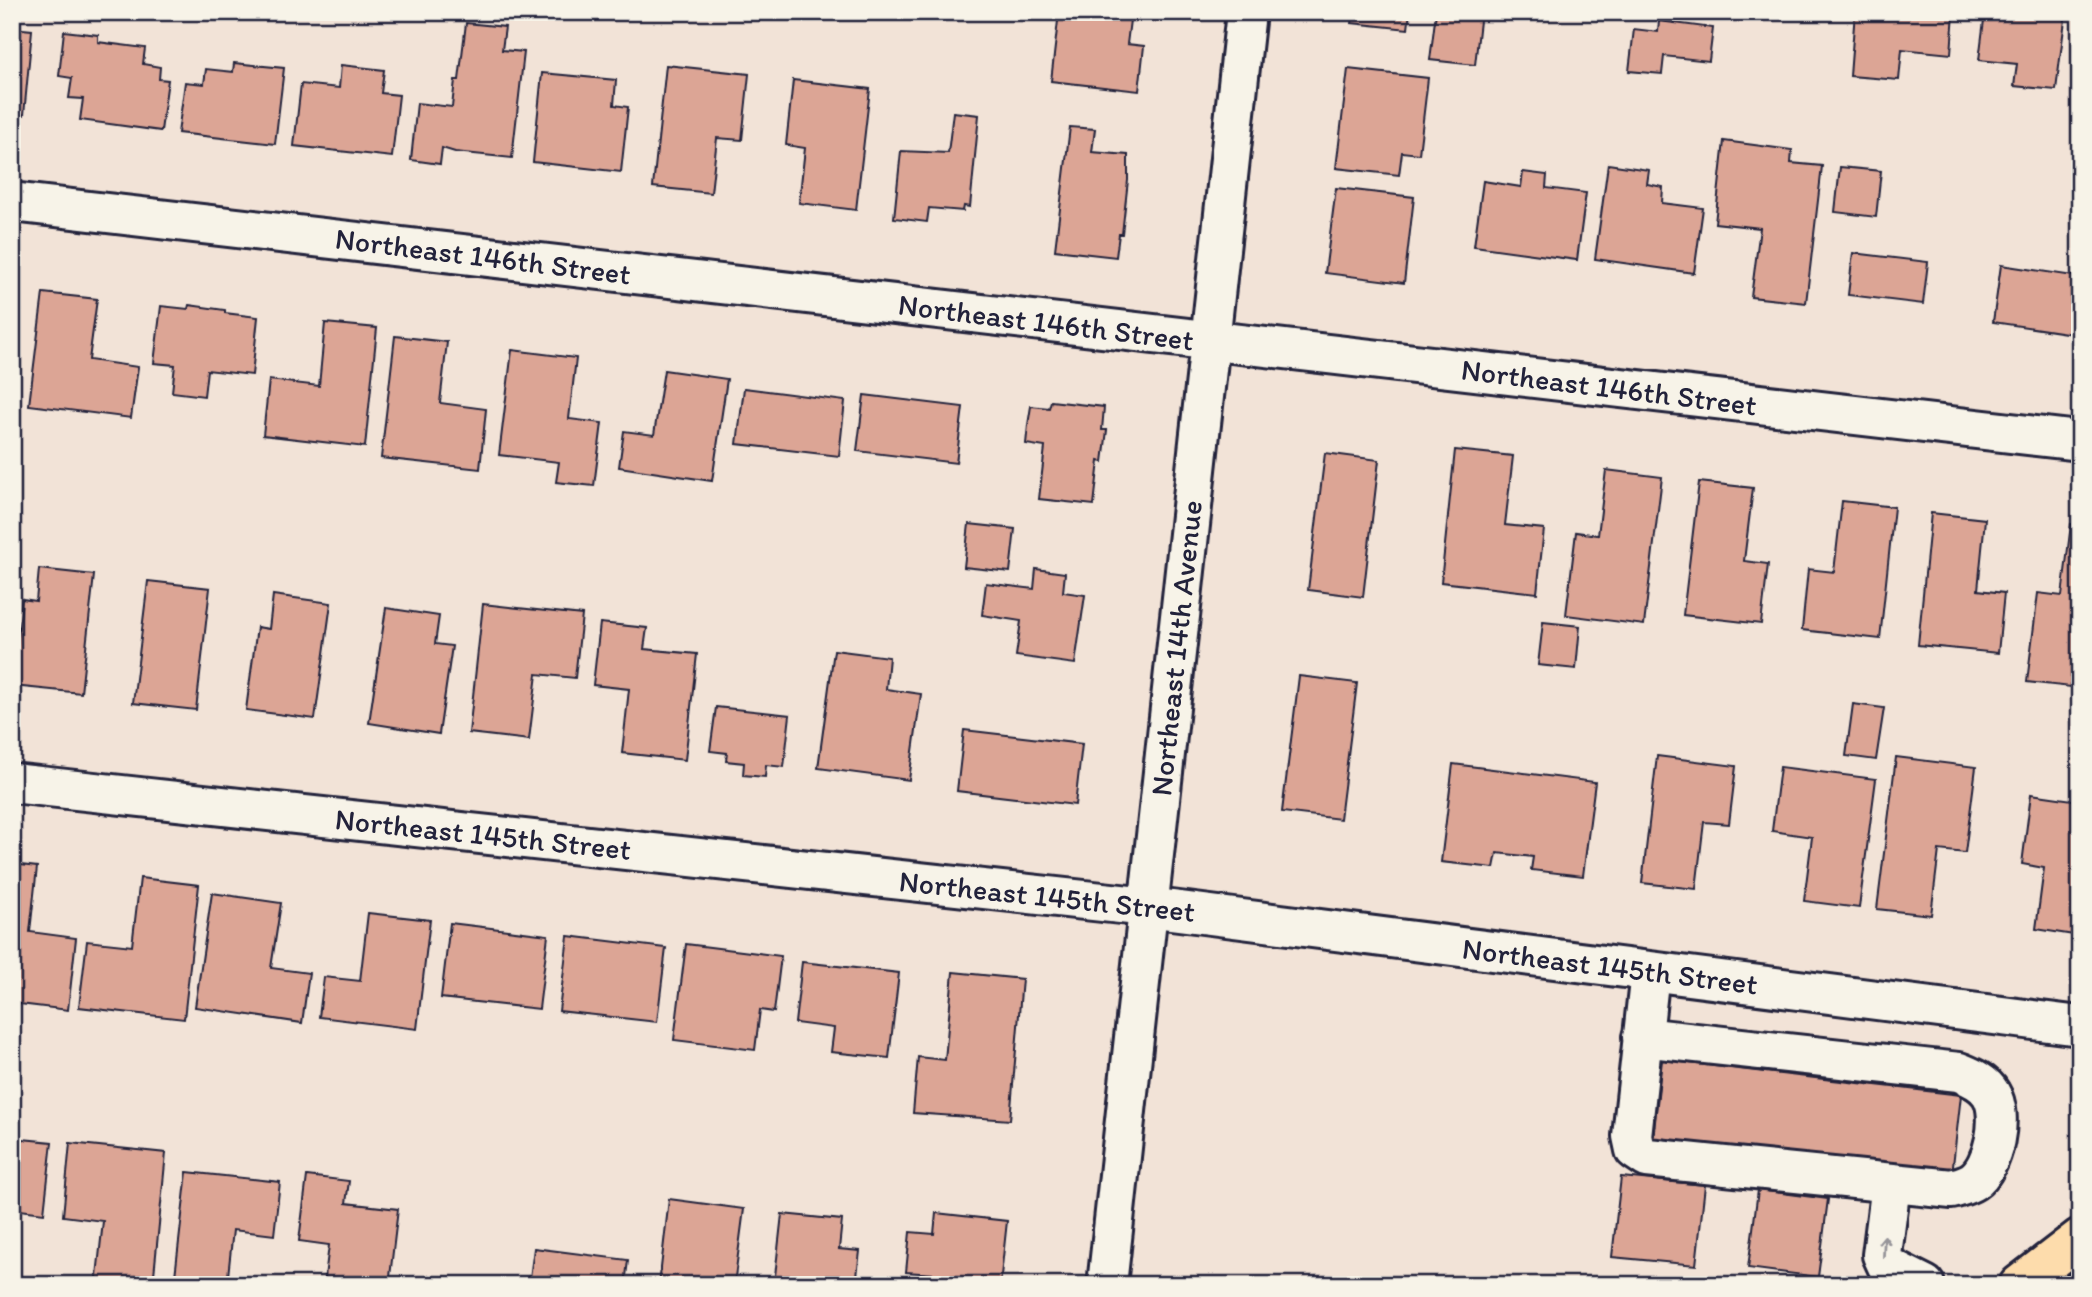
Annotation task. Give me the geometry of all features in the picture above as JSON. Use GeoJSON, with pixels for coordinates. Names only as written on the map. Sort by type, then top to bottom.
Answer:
{"type":"FeatureCollection","features":[{"type":"Feature","properties":{"kind":"main road"},"geometry":{"type":"LineString","coordinates":[[2019,1285],[2080,1238]]}},
{"type":"Feature","properties":{"kind":"street","name":"Northeast 14th Avenue"},"geometry":{"type":"LineString","coordinates":[[1107,1285],[1246,12]]}},
{"type":"Feature","properties":{"kind":"street","name":"Northeast 146th Street"},"geometry":{"type":"LineString","coordinates":[[12,202],[2080,441]]}},
{"type":"Feature","properties":{"kind":"street","name":"Northeast 145th Street"},"geometry":{"type":"LineString","coordinates":[[12,782],[1148,907],[2080,1026]]}},
{"type":"Feature","properties":{"kind":"street"},"geometry":{"type":"LineString","coordinates":[[1642,1037],[1959,1072],[1978,1080],[1992,1095],[1997,1130],[1993,1149],[1986,1166],[1973,1181],[1952,1189],[1647,1158],[1635,1150],[1632,1136],[1642,1037],[1650,972]]}},
{"type":"Feature","properties":{"kind":"street"},"geometry":{"type":"LineString","coordinates":[[1891,1184],[1882,1255],[1887,1266],[1925,1285]]}},
{"type":"Feature","properties":{"kind":"building"},"geometry":{"type":"Polygon","coordinates":[[[1059,12],[1131,12],[1127,44],[1144,46],[1139,91],[1051,81],[1059,12]]]}},
{"type":"Feature","properties":{"kind":"building"},"geometry":{"type":"Polygon","coordinates":[[[1354,12],[1410,12],[1408,29],[1352,23],[1354,12]]]}},
{"type":"Feature","properties":{"kind":"building"},"geometry":{"type":"Polygon","coordinates":[[[1436,12],[1481,12],[1475,65],[1430,60],[1436,12]]]}},
{"type":"Feature","properties":{"kind":"building"},"geometry":{"type":"Polygon","coordinates":[[[1855,12],[1954,12],[1951,54],[1902,49],[1899,80],[1850,76],[1855,12]]]}},
{"type":"Feature","properties":{"kind":"building"},"geometry":{"type":"Polygon","coordinates":[[[1985,12],[2066,12],[2056,90],[2014,86],[2017,64],[1979,60],[1985,12]]]}},
{"type":"Feature","properties":{"kind":"building"},"geometry":{"type":"Polygon","coordinates":[[[1659,21],[1713,28],[1709,61],[1664,56],[1662,74],[1629,71],[1634,29],[1658,32],[1659,21]]]}},
{"type":"Feature","properties":{"kind":"building"},"geometry":{"type":"Polygon","coordinates":[[[466,23],[505,27],[502,50],[524,52],[512,158],[455,152],[442,148],[440,164],[411,160],[417,103],[452,107],[455,80],[459,80],[466,23]]]}},
{"type":"Feature","properties":{"kind":"building"},"geometry":{"type":"Polygon","coordinates":[[[12,28],[32,30],[24,115],[12,114],[12,28]]]}},
{"type":"Feature","properties":{"kind":"building"},"geometry":{"type":"Polygon","coordinates":[[[64,31],[98,35],[98,42],[145,48],[143,64],[160,67],[159,79],[168,80],[161,131],[80,120],[83,99],[69,98],[72,78],[59,76],[64,31]]]}},
{"type":"Feature","properties":{"kind":"building"},"geometry":{"type":"Polygon","coordinates":[[[234,63],[284,68],[275,144],[178,133],[185,82],[204,84],[206,69],[233,72],[234,63]]]}},
{"type":"Feature","properties":{"kind":"building"},"geometry":{"type":"Polygon","coordinates":[[[341,65],[384,70],[381,93],[399,95],[392,157],[294,146],[301,84],[339,88],[341,65]]]}},
{"type":"Feature","properties":{"kind":"building"},"geometry":{"type":"Polygon","coordinates":[[[666,65],[749,74],[742,140],[717,138],[711,193],[653,187],[666,65]]]}},
{"type":"Feature","properties":{"kind":"building"},"geometry":{"type":"Polygon","coordinates":[[[1348,69],[1428,78],[1419,154],[1402,152],[1399,175],[1336,168],[1348,69]]]}},
{"type":"Feature","properties":{"kind":"building"},"geometry":{"type":"Polygon","coordinates":[[[542,73],[616,80],[614,105],[628,107],[621,172],[533,162],[542,73]]]}},
{"type":"Feature","properties":{"kind":"building"},"geometry":{"type":"Polygon","coordinates":[[[793,80],[870,89],[856,210],[799,203],[805,148],[786,145],[793,80]]]}},
{"type":"Feature","properties":{"kind":"building"},"geometry":{"type":"Polygon","coordinates":[[[953,112],[979,115],[970,207],[964,206],[963,211],[929,208],[927,222],[894,218],[901,151],[948,153],[953,112]]]}},
{"type":"Feature","properties":{"kind":"building"},"geometry":{"type":"Polygon","coordinates":[[[1070,127],[1095,129],[1092,152],[1128,155],[1122,234],[1119,234],[1116,257],[1055,250],[1070,127]]]}},
{"type":"Feature","properties":{"kind":"building"},"geometry":{"type":"Polygon","coordinates":[[[1724,141],[1792,150],[1791,163],[1822,166],[1806,303],[1751,297],[1760,228],[1715,223],[1724,141]]]}},
{"type":"Feature","properties":{"kind":"building"},"geometry":{"type":"Polygon","coordinates":[[[1608,164],[1649,170],[1647,184],[1663,187],[1662,203],[1703,208],[1694,273],[1595,259],[1608,164]]]}},
{"type":"Feature","properties":{"kind":"building"},"geometry":{"type":"Polygon","coordinates":[[[1840,167],[1881,171],[1876,217],[1835,212],[1840,167]]]}},
{"type":"Feature","properties":{"kind":"building"},"geometry":{"type":"Polygon","coordinates":[[[1523,172],[1547,175],[1546,188],[1586,193],[1577,260],[1474,246],[1483,181],[1521,187],[1523,172]]]}},
{"type":"Feature","properties":{"kind":"building"},"geometry":{"type":"Polygon","coordinates":[[[1336,188],[1414,197],[1404,283],[1325,273],[1336,188]]]}},
{"type":"Feature","properties":{"kind":"building"},"geometry":{"type":"Polygon","coordinates":[[[1853,253],[1928,262],[1923,304],[1848,295],[1853,253]]]}},
{"type":"Feature","properties":{"kind":"building"},"geometry":{"type":"Polygon","coordinates":[[[2001,265],[2080,277],[2080,335],[1993,322],[2001,265]]]}},
{"type":"Feature","properties":{"kind":"building"},"geometry":{"type":"Polygon","coordinates":[[[43,293],[97,299],[89,360],[138,367],[131,418],[29,405],[43,293]]]}},
{"type":"Feature","properties":{"kind":"building"},"geometry":{"type":"Polygon","coordinates":[[[189,305],[258,317],[252,375],[207,370],[204,396],[172,392],[175,365],[154,363],[161,306],[188,309],[189,305]]]}},
{"type":"Feature","properties":{"kind":"building"},"geometry":{"type":"Polygon","coordinates":[[[12,310],[21,311],[14,365],[12,365],[12,310]]]}},
{"type":"Feature","properties":{"kind":"building"},"geometry":{"type":"Polygon","coordinates":[[[325,323],[377,328],[365,447],[263,435],[269,380],[319,386],[325,323]]]}},
{"type":"Feature","properties":{"kind":"building"},"geometry":{"type":"Polygon","coordinates":[[[395,336],[447,342],[440,403],[486,409],[480,469],[381,458],[395,336]]]}},
{"type":"Feature","properties":{"kind":"building"},"geometry":{"type":"Polygon","coordinates":[[[512,350],[576,358],[569,419],[602,423],[594,486],[556,482],[559,462],[499,455],[512,350]]]}},
{"type":"Feature","properties":{"kind":"building"},"geometry":{"type":"Polygon","coordinates":[[[664,370],[727,379],[712,481],[619,467],[624,431],[654,435],[664,370]]]}},
{"type":"Feature","properties":{"kind":"building"},"geometry":{"type":"Polygon","coordinates":[[[744,388],[845,401],[839,456],[737,444],[744,388]]]}},
{"type":"Feature","properties":{"kind":"building"},"geometry":{"type":"Polygon","coordinates":[[[864,395],[963,407],[956,463],[857,451],[864,395]]]}},
{"type":"Feature","properties":{"kind":"building"},"geometry":{"type":"Polygon","coordinates":[[[1051,401],[1104,407],[1102,430],[1107,430],[1103,462],[1099,461],[1094,505],[1039,499],[1045,447],[1026,444],[1028,425],[1031,406],[1049,408],[1051,401]]]}},
{"type":"Feature","properties":{"kind":"building"},"geometry":{"type":"Polygon","coordinates":[[[1455,450],[1513,456],[1505,525],[1544,529],[1537,593],[1441,582],[1455,450]]]}},
{"type":"Feature","properties":{"kind":"building"},"geometry":{"type":"Polygon","coordinates":[[[1325,453],[1379,460],[1363,597],[1308,590],[1325,453]]]}},
{"type":"Feature","properties":{"kind":"building"},"geometry":{"type":"Polygon","coordinates":[[[1606,470],[1662,477],[1644,625],[1566,615],[1576,532],[1598,535],[1606,470]]]}},
{"type":"Feature","properties":{"kind":"building"},"geometry":{"type":"Polygon","coordinates":[[[1699,482],[1753,488],[1744,561],[1768,564],[1761,624],[1683,615],[1699,482]]]}},
{"type":"Feature","properties":{"kind":"building"},"geometry":{"type":"Polygon","coordinates":[[[1842,501],[1894,507],[1880,639],[1802,630],[1808,569],[1834,572],[1842,501]]]}},
{"type":"Feature","properties":{"kind":"building"},"geometry":{"type":"Polygon","coordinates":[[[1931,513],[1985,519],[1978,590],[2004,593],[1998,653],[1918,645],[1931,513]]]}},
{"type":"Feature","properties":{"kind":"building"},"geometry":{"type":"Polygon","coordinates":[[[969,524],[1015,529],[1010,572],[964,567],[969,524]]]}},
{"type":"Feature","properties":{"kind":"building"},"geometry":{"type":"Polygon","coordinates":[[[2071,524],[2080,525],[2080,688],[2027,682],[2038,593],[2062,596],[2071,524]]]}},
{"type":"Feature","properties":{"kind":"building"},"geometry":{"type":"Polygon","coordinates":[[[39,569],[94,575],[81,693],[13,686],[22,599],[36,601],[39,569]]]}},
{"type":"Feature","properties":{"kind":"building"},"geometry":{"type":"Polygon","coordinates":[[[1036,569],[1065,573],[1063,592],[1085,595],[1075,664],[1016,656],[1021,621],[982,615],[986,583],[1034,589],[1036,569]]]}},
{"type":"Feature","properties":{"kind":"building"},"geometry":{"type":"Polygon","coordinates":[[[148,581],[210,588],[196,710],[133,703],[148,581]]]}},
{"type":"Feature","properties":{"kind":"building"},"geometry":{"type":"Polygon","coordinates":[[[273,595],[331,603],[315,719],[246,710],[257,627],[269,629],[273,595]]]}},
{"type":"Feature","properties":{"kind":"building"},"geometry":{"type":"Polygon","coordinates":[[[483,604],[582,615],[575,678],[537,674],[529,740],[469,733],[483,604]]]}},
{"type":"Feature","properties":{"kind":"building"},"geometry":{"type":"Polygon","coordinates":[[[386,608],[439,616],[435,644],[452,646],[439,734],[369,723],[386,608]]]}},
{"type":"Feature","properties":{"kind":"building"},"geometry":{"type":"Polygon","coordinates":[[[1543,622],[1580,626],[1576,669],[1538,665],[1543,622]]]}},
{"type":"Feature","properties":{"kind":"building"},"geometry":{"type":"Polygon","coordinates":[[[600,623],[647,628],[644,649],[697,654],[685,760],[622,753],[629,689],[593,685],[600,623]]]}},
{"type":"Feature","properties":{"kind":"building"},"geometry":{"type":"Polygon","coordinates":[[[834,650],[889,657],[886,689],[921,694],[909,780],[818,768],[834,650]]]}},
{"type":"Feature","properties":{"kind":"building"},"geometry":{"type":"Polygon","coordinates":[[[1299,676],[1357,683],[1340,819],[1282,812],[1299,676]]]}},
{"type":"Feature","properties":{"kind":"building"},"geometry":{"type":"Polygon","coordinates":[[[1853,704],[1884,708],[1876,760],[1846,756],[1853,704]]]}},
{"type":"Feature","properties":{"kind":"building"},"geometry":{"type":"Polygon","coordinates":[[[716,707],[790,715],[784,767],[766,765],[765,777],[743,775],[744,763],[726,761],[727,753],[710,751],[716,707]]]}},
{"type":"Feature","properties":{"kind":"building"},"geometry":{"type":"Polygon","coordinates":[[[964,730],[1082,744],[1075,805],[957,791],[964,730]]]}},
{"type":"Feature","properties":{"kind":"building"},"geometry":{"type":"Polygon","coordinates":[[[1657,756],[1736,766],[1729,824],[1704,822],[1696,889],[1642,883],[1657,756]]]}},
{"type":"Feature","properties":{"kind":"building"},"geometry":{"type":"Polygon","coordinates":[[[1896,757],[1976,767],[1965,853],[1939,850],[1931,915],[1877,909],[1896,757]]]}},
{"type":"Feature","properties":{"kind":"building"},"geometry":{"type":"Polygon","coordinates":[[[1453,764],[1595,782],[1583,876],[1531,870],[1533,857],[1497,853],[1494,868],[1441,862],[1453,764]]]}},
{"type":"Feature","properties":{"kind":"building"},"geometry":{"type":"Polygon","coordinates":[[[1780,767],[1876,779],[1859,908],[1804,901],[1812,837],[1772,831],[1780,767]]]}},
{"type":"Feature","properties":{"kind":"building"},"geometry":{"type":"Polygon","coordinates":[[[2031,794],[2080,801],[2080,936],[2036,929],[2044,868],[2022,864],[2031,794]]]}},
{"type":"Feature","properties":{"kind":"building"},"geometry":{"type":"Polygon","coordinates":[[[12,864],[37,867],[30,932],[76,938],[68,1010],[12,1003],[12,864]]]}},
{"type":"Feature","properties":{"kind":"building"},"geometry":{"type":"Polygon","coordinates":[[[140,878],[199,885],[184,1019],[79,1007],[87,941],[132,946],[140,878]]]}},
{"type":"Feature","properties":{"kind":"building"},"geometry":{"type":"Polygon","coordinates":[[[212,893],[281,903],[271,968],[309,973],[302,1023],[195,1007],[212,893]]]}},
{"type":"Feature","properties":{"kind":"building"},"geometry":{"type":"Polygon","coordinates":[[[368,913],[430,920],[417,1029],[319,1017],[324,977],[360,981],[368,913]]]}},
{"type":"Feature","properties":{"kind":"building"},"geometry":{"type":"Polygon","coordinates":[[[450,923],[548,935],[539,1009],[441,998],[450,923]]]}},
{"type":"Feature","properties":{"kind":"building"},"geometry":{"type":"Polygon","coordinates":[[[568,936],[666,948],[657,1022],[559,1011],[568,936]]]}},
{"type":"Feature","properties":{"kind":"building"},"geometry":{"type":"Polygon","coordinates":[[[686,944],[781,956],[774,1012],[760,1010],[755,1050],[674,1040],[686,944]]]}},
{"type":"Feature","properties":{"kind":"building"},"geometry":{"type":"Polygon","coordinates":[[[802,962],[899,973],[889,1058],[831,1052],[834,1028],[795,1023],[802,962]]]}},
{"type":"Feature","properties":{"kind":"building"},"geometry":{"type":"Polygon","coordinates":[[[953,972],[1022,979],[1010,1120],[913,1113],[918,1057],[945,1060],[953,972]]]}},
{"type":"Feature","properties":{"kind":"building"},"geometry":{"type":"Polygon","coordinates":[[[1662,1060],[1961,1095],[1952,1174],[1653,1139],[1662,1060]]]}},
{"type":"Feature","properties":{"kind":"building"},"geometry":{"type":"Polygon","coordinates":[[[12,1138],[52,1142],[44,1213],[12,1209],[12,1138]]]}},
{"type":"Feature","properties":{"kind":"building"},"geometry":{"type":"Polygon","coordinates":[[[70,1143],[166,1153],[153,1285],[96,1285],[103,1221],[63,1216],[70,1143]]]}},
{"type":"Feature","properties":{"kind":"building"},"geometry":{"type":"Polygon","coordinates":[[[187,1172],[280,1182],[274,1235],[233,1230],[227,1285],[174,1285],[187,1172]]]}},
{"type":"Feature","properties":{"kind":"building"},"geometry":{"type":"Polygon","coordinates":[[[307,1176],[349,1181],[346,1203],[398,1209],[389,1285],[324,1285],[329,1245],[299,1241],[307,1176]]]}},
{"type":"Feature","properties":{"kind":"building"},"geometry":{"type":"Polygon","coordinates":[[[1621,1177],[1705,1185],[1696,1265],[1612,1257],[1621,1177]]]}},
{"type":"Feature","properties":{"kind":"building"},"geometry":{"type":"Polygon","coordinates":[[[1758,1190],[1828,1199],[1818,1277],[1748,1268],[1758,1190]]]}},
{"type":"Feature","properties":{"kind":"building"},"geometry":{"type":"Polygon","coordinates":[[[669,1199],[744,1209],[734,1285],[659,1285],[669,1199]]]}},
{"type":"Feature","properties":{"kind":"building"},"geometry":{"type":"Polygon","coordinates":[[[936,1213],[1007,1221],[1000,1285],[932,1285],[933,1274],[906,1272],[910,1232],[934,1234],[936,1213]]]}},
{"type":"Feature","properties":{"kind":"building"},"geometry":{"type":"Polygon","coordinates":[[[782,1214],[842,1220],[839,1249],[860,1251],[856,1285],[774,1285],[782,1214]]]}},
{"type":"Feature","properties":{"kind":"building"},"geometry":{"type":"Polygon","coordinates":[[[534,1248],[628,1260],[625,1285],[529,1285],[534,1248]]]}}]}
